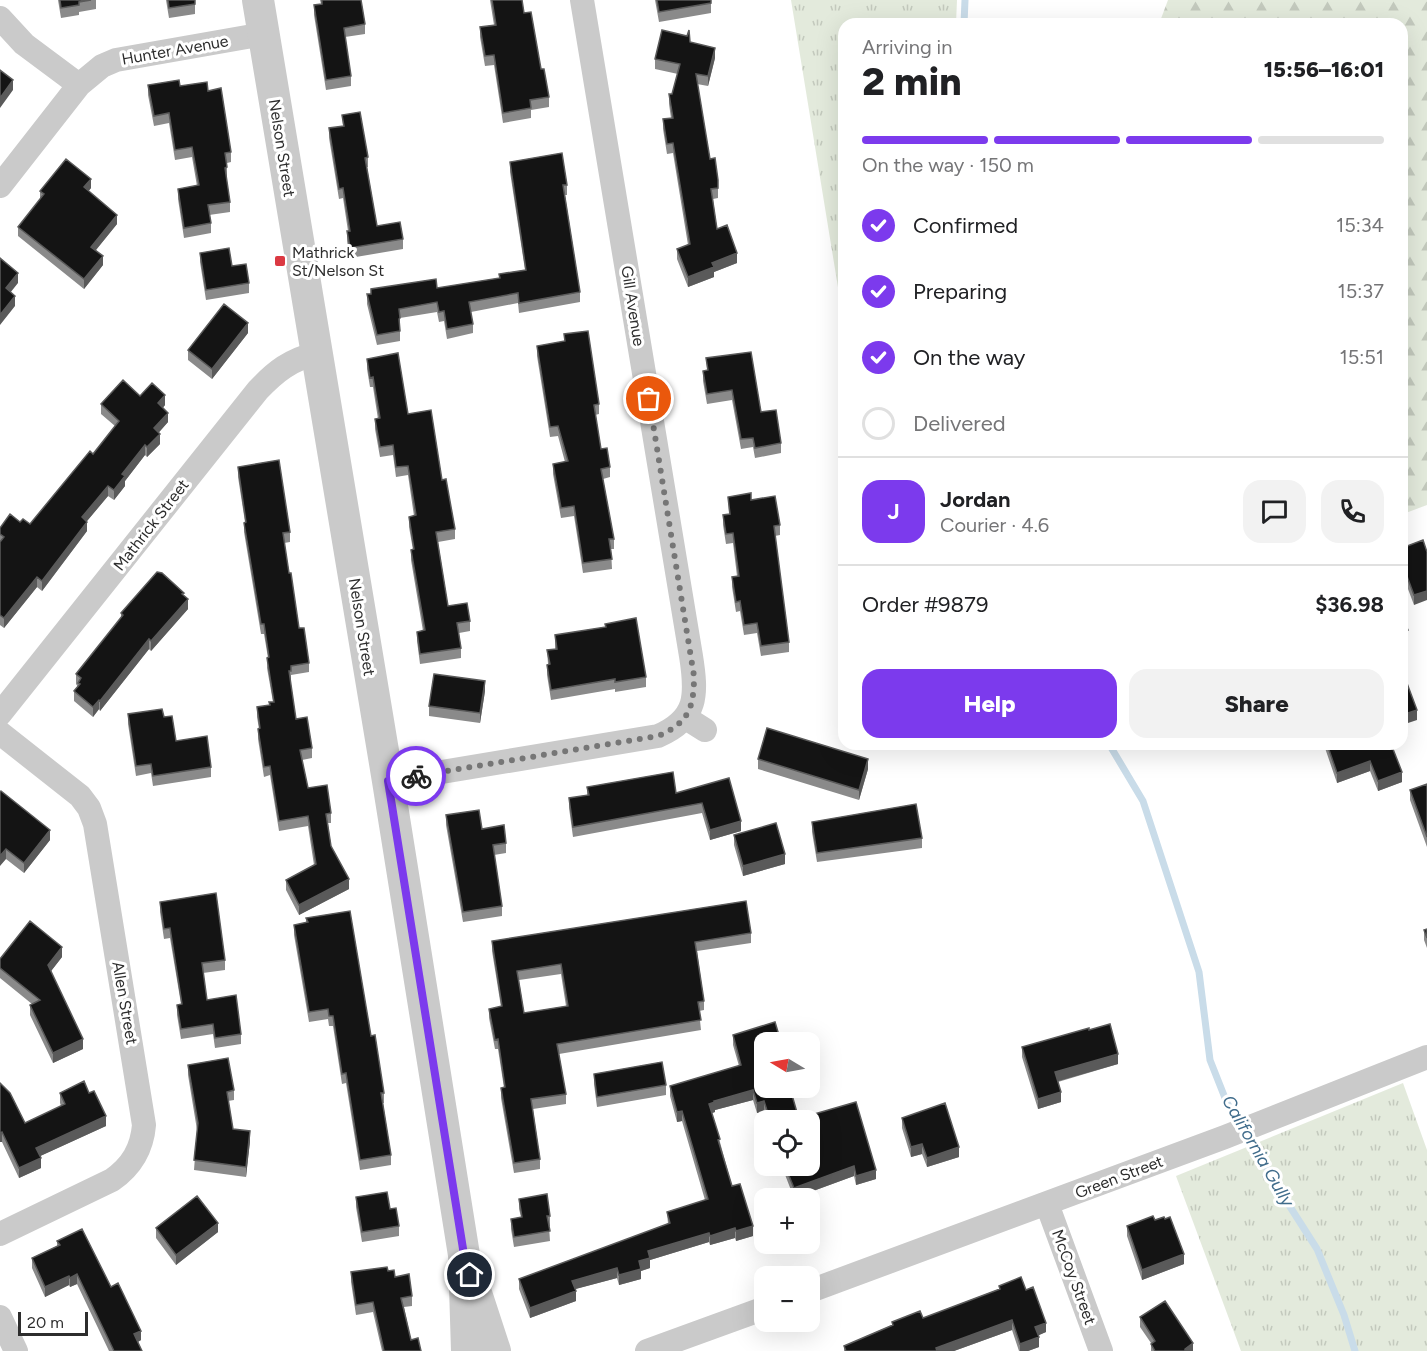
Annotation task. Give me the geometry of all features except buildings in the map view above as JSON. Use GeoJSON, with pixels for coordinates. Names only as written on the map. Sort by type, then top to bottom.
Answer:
{"type":"FeatureCollection","features":[{"type":"Feature","properties":{"kind":"street","name":"Nelson Street"},"geometry":{"type":"LineString","coordinates":[[258,0],[464,1255],[466,1351]]}},
{"type":"Feature","properties":{"kind":"street","name":"Gill Avenue"},"geometry":{"type":"LineString","coordinates":[[388,781],[658,736],[695,724],[691,706],[694,676],[582,0]]}},
{"type":"Feature","properties":{"kind":"street"},"geometry":{"type":"LineString","coordinates":[[0,18],[24,44],[79,85]]}},
{"type":"Feature","properties":{"kind":"street","name":"Hunter Avenue"},"geometry":{"type":"LineString","coordinates":[[0,186],[79,85],[102,66],[116,60],[264,34]]}},
{"type":"Feature","properties":{"kind":"street","name":"Mathrick Street"},"geometry":{"type":"LineString","coordinates":[[0,714],[258,390],[283,366],[316,354]]}},
{"type":"Feature","properties":{"kind":"street","name":"Allen Street"},"geometry":{"type":"LineString","coordinates":[[0,733],[80,796],[92,816],[103,870],[144,1125],[143,1143],[125,1171],[112,1180],[0,1234]]}},
{"type":"Feature","properties":{"kind":"street","name":"Green Street"},"geometry":{"type":"LineString","coordinates":[[820,1287],[1225,1137],[1427,1057]]}},
{"type":"Feature","properties":{"kind":"street","name":"McCoy Street"},"geometry":{"type":"LineString","coordinates":[[1047,1204],[1101,1351]]}},
{"type":"Feature","properties":{"kind":"street","name":"Nelson Street"},"geometry":{"type":"LineString","coordinates":[[464,1255],[495,1351]]}},
{"type":"Feature","properties":{"kind":"street"},"geometry":{"type":"LineString","coordinates":[[647,1351],[754,1312]]}},
{"type":"Feature","properties":{"kind":"street"},"geometry":{"type":"LineString","coordinates":[[0,1317],[16,1351]]}},
{"type":"Feature","properties":{"kind":"green space"},"geometry":{"type":"Polygon","coordinates":[[[791,0],[957,0],[956,18],[838,18],[838,287],[791,0]]]}},
{"type":"Feature","properties":{"kind":"green space"},"geometry":{"type":"Polygon","coordinates":[[[1168,0],[1427,0],[1427,505],[1408,512],[1408,18],[1161,18],[1168,0]]]}},
{"type":"Feature","properties":{"kind":"green space"},"geometry":{"type":"Polygon","coordinates":[[[1403,1083],[1427,1150],[1427,1351],[1241,1351],[1176,1176],[1403,1083]]]}},
{"type":"Feature","properties":{"kind":"waterway","name":"California Gully"},"geometry":{"type":"LineString","coordinates":[[964,18],[965,0]]}},
{"type":"Feature","properties":{"kind":"waterway","name":"California Gully"},"geometry":{"type":"LineString","coordinates":[[1113,750],[1143,801],[1199,972],[1210,1060],[1227,1103],[1241,1125]]}},
{"type":"Feature","properties":{"kind":"waterway","name":"California Gully"},"geometry":{"type":"LineString","coordinates":[[1247,1134],[1317,1249],[1344,1315],[1355,1351]]}},
{"type":"Feature","properties":{"kind":"way so far"},"geometry":{"type":"LineString","coordinates":[[416,776],[658,736],[674,729],[686,718],[694,692],[694,676],[649,399]]}},
{"type":"Feature","properties":{"kind":"place","name":"Mathrick St/Nelson St"},"geometry":{"type":"Point","coordinates":[280,261]}},
{"type":"Feature","properties":{"kind":"route"},"geometry":{"type":"LineString","coordinates":[[416,776],[388,781],[464,1255],[470,1275]]}}]}
